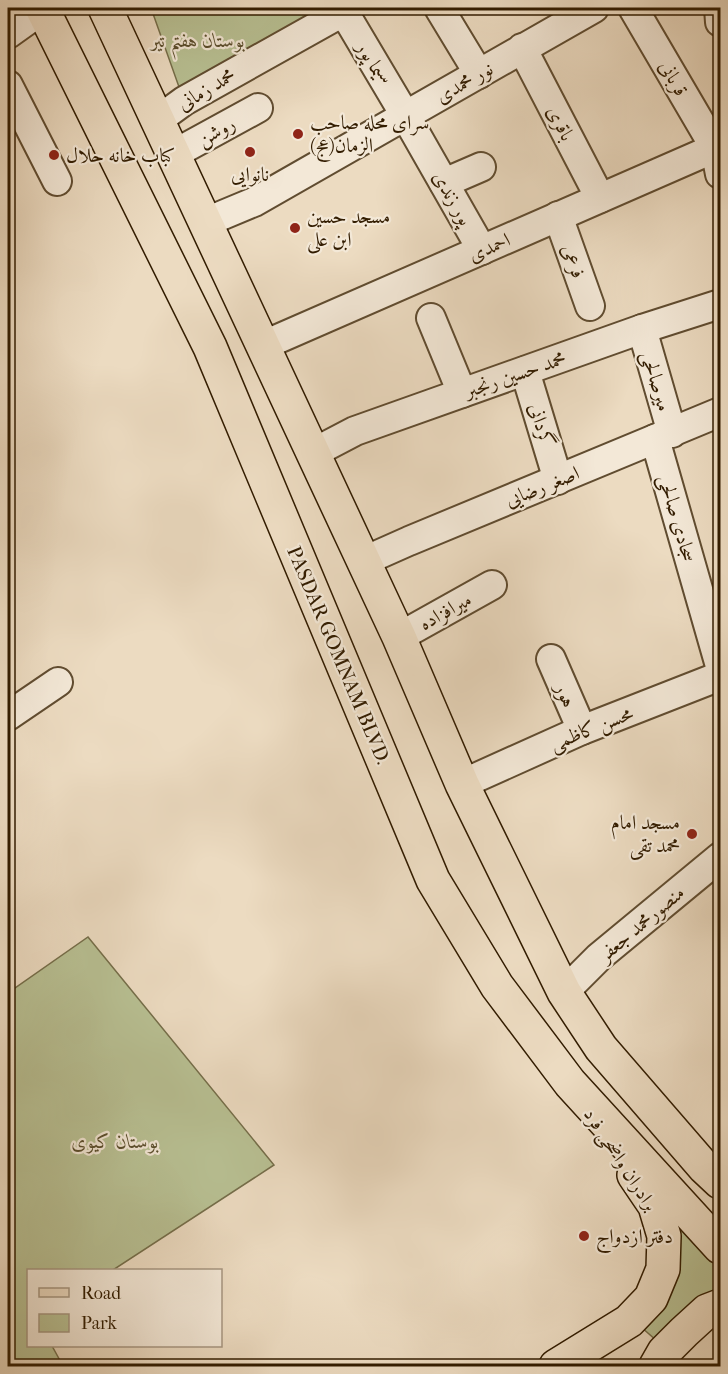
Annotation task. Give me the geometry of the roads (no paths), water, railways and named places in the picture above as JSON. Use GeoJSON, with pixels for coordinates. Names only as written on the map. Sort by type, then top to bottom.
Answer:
{"type":"FeatureCollection","features":[{"type":"Feature","properties":{"kind":"main road","name":"PASDAR GOMNAM BLVD."},"geometry":{"type":"LineString","coordinates":[[43,8],[210,347],[433,880],[497,986],[570,1083],[720,1247]]}},
{"type":"Feature","properties":{"kind":"main road"},"geometry":{"type":"LineString","coordinates":[[105,8],[399,637],[462,784],[564,992],[601,1048],[704,1167],[720,1182]]}},
{"type":"Feature","properties":{"kind":"main road","name":"برادران واضحی فرد"},"geometry":{"type":"LineString","coordinates":[[556,1366],[629,1320],[651,1298],[663,1269],[664,1236],[655,1206],[570,1083]]}},
{"type":"Feature","properties":{"kind":"main road"},"geometry":{"type":"LineString","coordinates":[[656,1366],[664,1352],[684,1332],[707,1311],[720,1306]]}},
{"type":"Feature","properties":{"kind":"main road"},"geometry":{"type":"LineString","coordinates":[[602,1338],[636,1340],[648,1353],[650,1366]]}},
{"type":"Feature","properties":{"kind":"street"},"geometry":{"type":"LineString","coordinates":[[8,34],[43,8]]}},
{"type":"Feature","properties":{"kind":"street"},"geometry":{"type":"LineString","coordinates":[[438,8],[479,74]]}},
{"type":"Feature","properties":{"kind":"street","name":"قربانی"},"geometry":{"type":"LineString","coordinates":[[633,8],[718,149]]}},
{"type":"Feature","properties":{"kind":"street"},"geometry":{"type":"LineString","coordinates":[[719,8],[720,22]]}},
{"type":"Feature","properties":{"kind":"street","name":"محمد زمانی"},"geometry":{"type":"LineString","coordinates":[[158,120],[184,101],[346,10]]}},
{"type":"Feature","properties":{"kind":"street","name":"سیما پور"},"geometry":{"type":"LineString","coordinates":[[346,10],[351,24],[405,115]]}},
{"type":"Feature","properties":{"kind":"street","name":"نور محمدی"},"geometry":{"type":"LineString","coordinates":[[206,222],[254,202],[479,74],[585,10]]}},
{"type":"Feature","properties":{"kind":"street","name":"باقری"},"geometry":{"type":"LineString","coordinates":[[522,48],[600,198]]}},
{"type":"Feature","properties":{"kind":"street"},"geometry":{"type":"LineString","coordinates":[[8,85],[57,181]]}},
{"type":"Feature","properties":{"kind":"street","name":"روشن"},"geometry":{"type":"LineString","coordinates":[[174,154],[258,108]]}},
{"type":"Feature","properties":{"kind":"street","name":"پور زندی"},"geometry":{"type":"LineString","coordinates":[[405,115],[482,250]]}},
{"type":"Feature","properties":{"kind":"street","name":"احمدی"},"geometry":{"type":"LineString","coordinates":[[264,345],[558,216],[718,149]]}},
{"type":"Feature","properties":{"kind":"street"},"geometry":{"type":"LineString","coordinates":[[444,183],[481,166]]}},
{"type":"Feature","properties":{"kind":"street","name":"فرعی"},"geometry":{"type":"LineString","coordinates":[[558,216],[590,306]]}},
{"type":"Feature","properties":{"kind":"street","name":"محمد حسین رنجبر"},"geometry":{"type":"LineString","coordinates":[[314,453],[355,431],[642,329],[720,304]]}},
{"type":"Feature","properties":{"kind":"street"},"geometry":{"type":"LineString","coordinates":[[431,318],[462,393]]}},
{"type":"Feature","properties":{"kind":"street","name":"میرصالحی"},"geometry":{"type":"LineString","coordinates":[[642,329],[664,436]]}},
{"type":"Feature","properties":{"kind":"street","name":"گردانی"},"geometry":{"type":"LineString","coordinates":[[525,371],[558,480]]}},
{"type":"Feature","properties":{"kind":"street","name":"اصغر رضایی"},"geometry":{"type":"LineString","coordinates":[[364,561],[720,412]]}},
{"type":"Feature","properties":{"kind":"street","name":"سجادی صالحی"},"geometry":{"type":"LineString","coordinates":[[664,436],[720,666]]}},
{"type":"Feature","properties":{"kind":"street","name":"میرافزاده"},"geometry":{"type":"LineString","coordinates":[[399,637],[492,585]]}},
{"type":"Feature","properties":{"kind":"street","name":"هور"},"geometry":{"type":"LineString","coordinates":[[551,659],[582,730]]}},
{"type":"Feature","properties":{"kind":"street","name":"محسن کاظمی"},"geometry":{"type":"LineString","coordinates":[[462,784],[582,730],[720,676]]}},
{"type":"Feature","properties":{"kind":"street"},"geometry":{"type":"LineString","coordinates":[[8,716],[58,682]]}},
{"type":"Feature","properties":{"kind":"street","name":"منصورمحمد جعفر"},"geometry":{"type":"LineString","coordinates":[[564,992],[599,957],[720,857]]}},
{"type":"Feature","properties":{"kind":"place","name":"سرای محله صاحب الزمان(عج)"},"geometry":{"type":"Point","coordinates":[298,134]}},
{"type":"Feature","properties":{"kind":"place","name":"نانوایی"},"geometry":{"type":"Point","coordinates":[250,152]}},
{"type":"Feature","properties":{"kind":"place","name":"کباب خانه حلال"},"geometry":{"type":"Point","coordinates":[54,155]}},
{"type":"Feature","properties":{"kind":"place","name":"مسجد حسین ابن علی"},"geometry":{"type":"Point","coordinates":[295,228]}},
{"type":"Feature","properties":{"kind":"place","name":"مسجد امام محمد تقی"},"geometry":{"type":"Point","coordinates":[692,834]}},
{"type":"Feature","properties":{"kind":"place","name":"دفتر ازدواج"},"geometry":{"type":"Point","coordinates":[584,1236]}},
{"type":"Feature","properties":{"kind":"park label","name":"بوستان هفتم تیر"},"geometry":{"type":"Point","coordinates":[198,40]}},
{"type":"Feature","properties":{"kind":"park label","name":"بوستان کیوی"},"geometry":{"type":"Point","coordinates":[115,1141]}}]}
